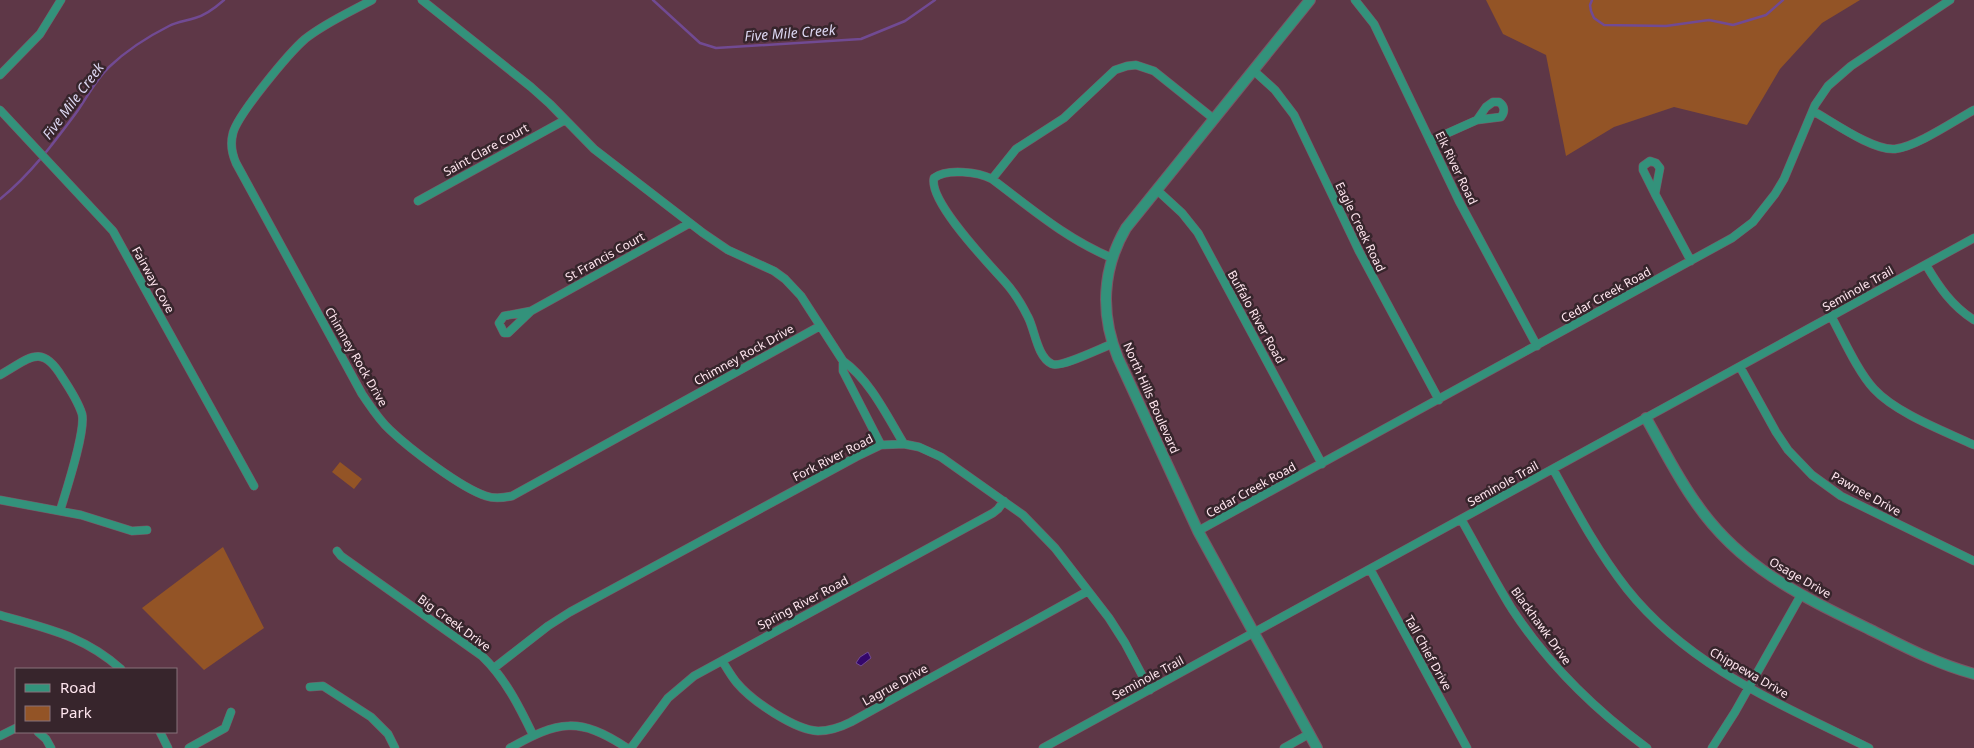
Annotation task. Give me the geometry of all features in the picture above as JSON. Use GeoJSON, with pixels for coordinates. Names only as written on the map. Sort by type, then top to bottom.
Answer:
{"type":"FeatureCollection","features":[{"type":"Feature","properties":{"kind":"street"},"geometry":{"type":"LineString","coordinates":[[0,75],[40,34],[61,0]]}},
{"type":"Feature","properties":{"kind":"street","name":"Chimney Rock Drive"},"geometry":{"type":"LineString","coordinates":[[372,0],[317,31],[294,51],[239,120],[233,133],[231,147],[236,163],[362,394],[389,430],[421,456],[478,493],[498,498],[512,496],[820,326]]}},
{"type":"Feature","properties":{"kind":"street"},"geometry":{"type":"LineString","coordinates":[[422,0],[531,87],[594,149],[690,223],[728,250],[774,271],[785,279],[801,296],[843,361],[850,366],[870,390],[904,444]]}},
{"type":"Feature","properties":{"kind":"street","name":"North Hills Boulevard"},"geometry":{"type":"LineString","coordinates":[[1310,0],[1126,228],[1112,258],[1106,286],[1105,308],[1112,344],[1198,532],[1316,748]]}},
{"type":"Feature","properties":{"kind":"street","name":"Elk River Road"},"geometry":{"type":"LineString","coordinates":[[1355,0],[1374,24],[1459,201],[1537,346]]}},
{"type":"Feature","properties":{"kind":"street","name":"Cedar Creek Road"},"geometry":{"type":"LineString","coordinates":[[1198,532],[1691,261],[1745,229],[1770,202],[1784,179],[1819,98],[1838,75],[1950,0]]}},
{"type":"Feature","properties":{"kind":"street"},"geometry":{"type":"LineString","coordinates":[[992,179],[1016,149],[1064,118],[1109,74],[1122,67],[1136,65],[1154,71],[1214,118]]}},
{"type":"Feature","properties":{"kind":"street","name":"Eagle Creek Road"},"geometry":{"type":"LineString","coordinates":[[1253,70],[1275,90],[1294,115],[1359,251],[1439,400]]}},
{"type":"Feature","properties":{"kind":"street","name":"Fairway Cove"},"geometry":{"type":"LineString","coordinates":[[0,110],[113,231],[254,486]]}},
{"type":"Feature","properties":{"kind":"street"},"geometry":{"type":"LineString","coordinates":[[1813,111],[1875,146],[1895,149],[1914,143],[1974,110]]}},
{"type":"Feature","properties":{"kind":"street","name":"Saint Clare Court"},"geometry":{"type":"LineString","coordinates":[[418,201],[564,120]]}},
{"type":"Feature","properties":{"kind":"street"},"geometry":{"type":"LineString","coordinates":[[1430,141],[1477,120]]}},
{"type":"Feature","properties":{"kind":"street"},"geometry":{"type":"LineString","coordinates":[[1112,258],[1091,249],[1065,234],[992,179],[973,172],[936,176],[933,187],[941,204],[963,234],[1012,290],[1029,318],[1040,350],[1047,360],[1055,365],[1066,363],[1112,344]]}},
{"type":"Feature","properties":{"kind":"street","name":"Buffalo River Road"},"geometry":{"type":"LineString","coordinates":[[1157,190],[1182,213],[1198,233],[1322,464]]}},
{"type":"Feature","properties":{"kind":"street"},"geometry":{"type":"LineString","coordinates":[[1654,194],[1691,261]]}},
{"type":"Feature","properties":{"kind":"street","name":"St Francis Court"},"geometry":{"type":"LineString","coordinates":[[530,311],[690,223]]}},
{"type":"Feature","properties":{"kind":"street","name":"Seminole Trail"},"geometry":{"type":"LineString","coordinates":[[1043,748],[1974,238]]}},
{"type":"Feature","properties":{"kind":"street"},"geometry":{"type":"LineString","coordinates":[[1926,264],[1942,292],[1953,304],[1974,320]]}},
{"type":"Feature","properties":{"kind":"street"},"geometry":{"type":"LineString","coordinates":[[1831,316],[1866,380],[1882,398],[1974,445]]}},
{"type":"Feature","properties":{"kind":"street"},"geometry":{"type":"LineString","coordinates":[[0,375],[31,358],[43,356],[49,359],[55,366],[78,403],[82,416],[82,430],[60,511]]}},
{"type":"Feature","properties":{"kind":"street"},"geometry":{"type":"LineString","coordinates":[[843,361],[843,371],[881,445]]}},
{"type":"Feature","properties":{"kind":"street","name":"Pawnee Drive"},"geometry":{"type":"LineString","coordinates":[[1740,366],[1776,432],[1788,450],[1812,475],[1841,496],[1974,561]]}},
{"type":"Feature","properties":{"kind":"street","name":"Osage Drive"},"geometry":{"type":"LineString","coordinates":[[1646,418],[1694,501],[1717,530],[1761,570],[1801,595],[1920,654],[1974,674]]}},
{"type":"Feature","properties":{"kind":"street","name":"Fork River Road"},"geometry":{"type":"LineString","coordinates":[[494,668],[542,630],[570,612],[831,470],[881,445],[904,444],[919,447],[941,457],[1023,515],[1046,538],[1088,591],[1124,643],[1150,690]]}},
{"type":"Feature","properties":{"kind":"street","name":"Chippewa Drive"},"geometry":{"type":"LineString","coordinates":[[1554,469],[1598,549],[1628,590],[1662,626],[1687,648],[1749,688],[1870,748]]}},
{"type":"Feature","properties":{"kind":"street"},"geometry":{"type":"LineString","coordinates":[[0,500],[81,515],[132,531],[147,530]]}},
{"type":"Feature","properties":{"kind":"street","name":"Spring River Road"},"geometry":{"type":"LineString","coordinates":[[631,748],[668,698],[694,676],[993,513],[1004,501]]}},
{"type":"Feature","properties":{"kind":"street","name":"Blackhawk Drive"},"geometry":{"type":"LineString","coordinates":[[1461,519],[1505,598],[1544,653],[1562,674],[1602,713],[1647,748]]}},
{"type":"Feature","properties":{"kind":"street","name":"Big Creek Drive"},"geometry":{"type":"LineString","coordinates":[[337,552],[468,646],[494,668],[520,708],[533,735]]}},
{"type":"Feature","properties":{"kind":"street","name":"Tall Chief Drive"},"geometry":{"type":"LineString","coordinates":[[1370,569],[1467,748]]}},
{"type":"Feature","properties":{"kind":"street","name":"Lagrue Drive"},"geometry":{"type":"LineString","coordinates":[[722,660],[736,683],[761,704],[782,718],[805,729],[828,730],[851,722],[1088,591]]}},
{"type":"Feature","properties":{"kind":"street"},"geometry":{"type":"LineString","coordinates":[[1712,748],[1749,688],[1801,595]]}},
{"type":"Feature","properties":{"kind":"street"},"geometry":{"type":"LineString","coordinates":[[0,615],[79,640],[100,652],[119,668]]}},
{"type":"Feature","properties":{"kind":"street"},"geometry":{"type":"LineString","coordinates":[[310,687],[323,686],[371,717],[388,734],[395,748]]}},
{"type":"Feature","properties":{"kind":"street"},"geometry":{"type":"LineString","coordinates":[[189,748],[225,728],[231,712]]}},
{"type":"Feature","properties":{"kind":"street"},"geometry":{"type":"LineString","coordinates":[[510,748],[533,735],[557,726],[579,726],[603,734],[627,748]]}},
{"type":"Feature","properties":{"kind":"street"},"geometry":{"type":"LineString","coordinates":[[0,736],[15,728]]}},
{"type":"Feature","properties":{"kind":"street"},"geometry":{"type":"LineString","coordinates":[[39,733],[46,738],[51,748]]}},
{"type":"Feature","properties":{"kind":"street"},"geometry":{"type":"LineString","coordinates":[[160,733],[168,748]]}},
{"type":"Feature","properties":{"kind":"street"},"geometry":{"type":"LineString","coordinates":[[1284,748],[1309,734]]}},
{"type":"Feature","properties":{"kind":"green space"},"geometry":{"type":"Polygon","coordinates":[[[1486,0],[1860,0],[1822,23],[1780,69],[1747,125],[1674,107],[1614,127],[1566,156],[1546,55],[1503,34],[1486,0]]]}},
{"type":"Feature","properties":{"kind":"green space"},"geometry":{"type":"Polygon","coordinates":[[[340,462],[362,479],[354,489],[332,472],[340,462]]]}},
{"type":"Feature","properties":{"kind":"green space"},"geometry":{"type":"Polygon","coordinates":[[[223,547],[264,628],[204,670],[142,608],[223,547]]]}},
{"type":"Feature","properties":{"kind":"shaded area"},"geometry":{"type":"Polygon","coordinates":[[[868,652],[871,658],[861,666],[856,663],[860,657],[868,652]]]}},
{"type":"Feature","properties":{"kind":"waterway","name":"Five Mile Creek"},"geometry":{"type":"LineString","coordinates":[[0,199],[41,159],[76,113],[99,78],[116,61],[130,49],[153,35],[172,25],[203,15],[224,0]]}},
{"type":"Feature","properties":{"kind":"waterway","name":"Five Mile Creek"},"geometry":{"type":"LineString","coordinates":[[653,0],[700,43],[716,48],[861,39],[905,21],[935,0]]}},
{"type":"Feature","properties":{"kind":"waterway","name":"Five Mile Creek"},"geometry":{"type":"LineString","coordinates":[[1592,0],[1590,5],[1594,18],[1604,25],[1666,26],[1709,20],[1733,25],[1766,15],[1783,0]]}}]}
